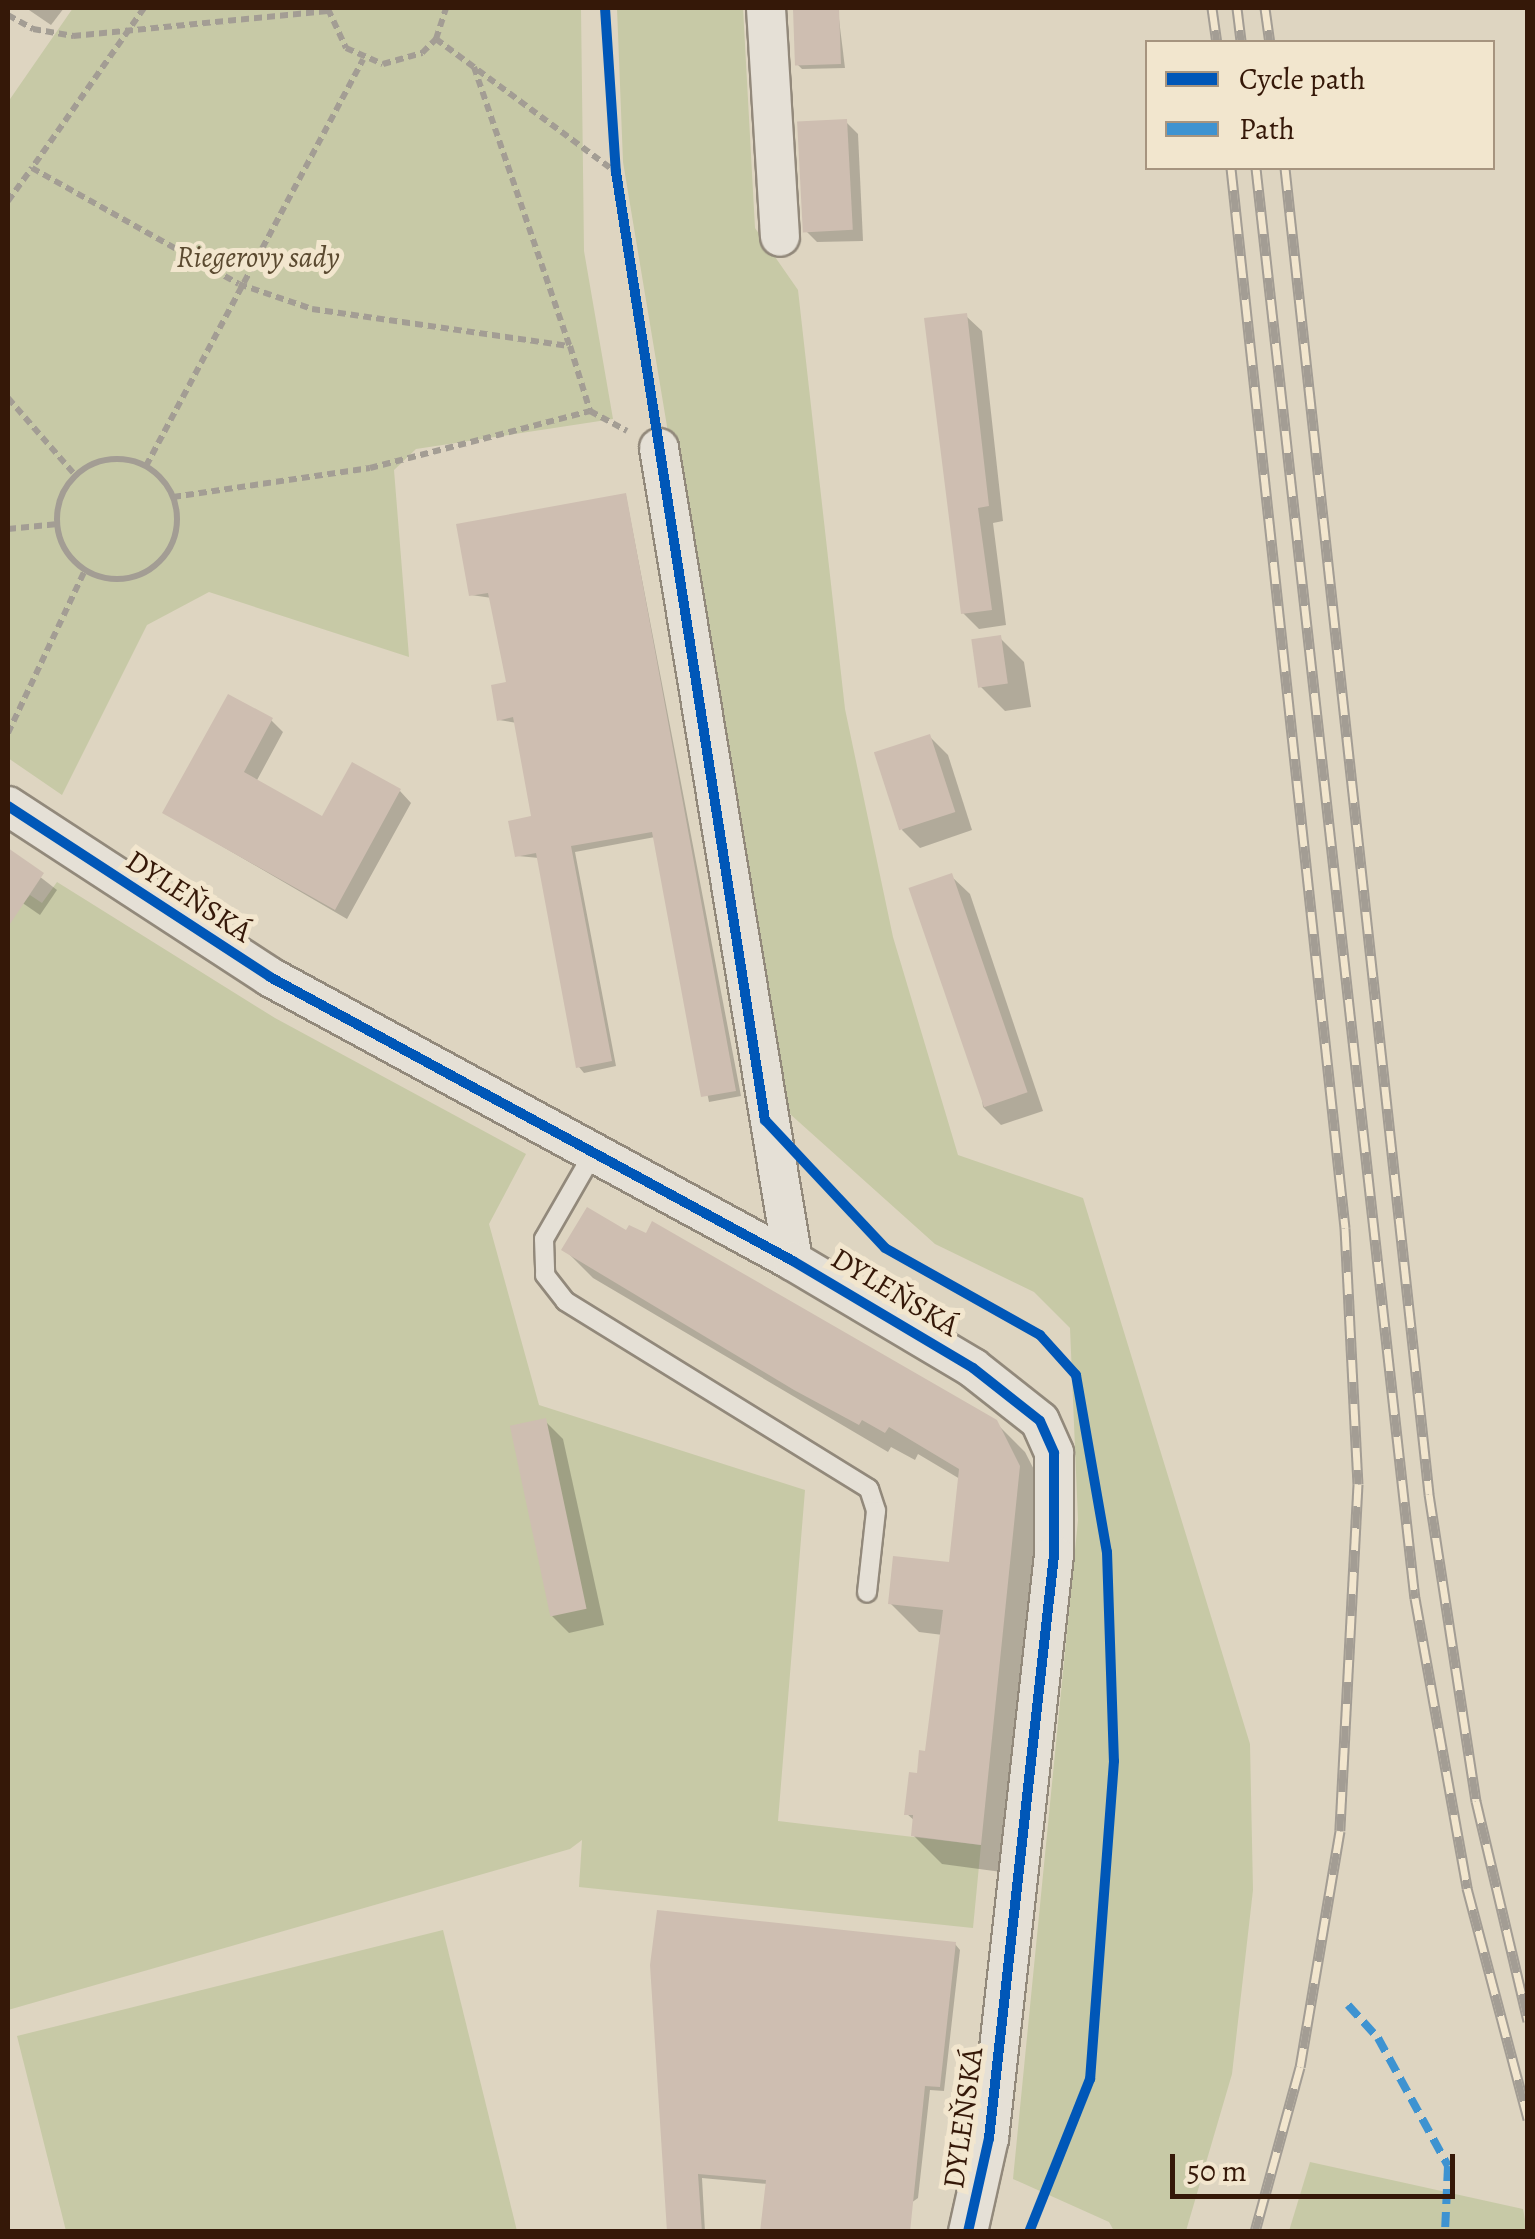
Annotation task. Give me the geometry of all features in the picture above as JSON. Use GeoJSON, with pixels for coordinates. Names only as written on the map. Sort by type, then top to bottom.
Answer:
{"type":"FeatureCollection","features":[{"type":"Feature","properties":{"kind":"street"},"geometry":{"type":"LineString","coordinates":[[766,8],[780,237]]}},
{"type":"Feature","properties":{"kind":"street"},"geometry":{"type":"LineString","coordinates":[[660,448],[793,1261]]}},
{"type":"Feature","properties":{"kind":"street","name":"DYLEŇSKÁ"},"geometry":{"type":"LineString","coordinates":[[8,806],[270,977],[793,1261],[1003,1387],[1040,1421],[1054,1454],[1054,1555],[988,2138],[968,2232]]}},
{"type":"Feature","properties":{"kind":"lane"},"geometry":{"type":"LineString","coordinates":[[594,1152],[544,1239],[545,1274],[566,1301],[869,1489],[876,1511],[866,1593]]}},
{"type":"Feature","properties":{"kind":"path"},"geometry":{"type":"LineString","coordinates":[[8,201],[144,8]]}},
{"type":"Feature","properties":{"kind":"path"},"geometry":{"type":"LineString","coordinates":[[8,15],[33,29],[72,36],[328,9],[346,48],[363,59],[403,61],[436,39],[446,8]]}},
{"type":"Feature","properties":{"kind":"path"},"geometry":{"type":"LineString","coordinates":[[436,39],[616,172]]}},
{"type":"Feature","properties":{"kind":"path"},"geometry":{"type":"LineString","coordinates":[[146,466],[239,284],[363,59]]}},
{"type":"Feature","properties":{"kind":"path"},"geometry":{"type":"LineString","coordinates":[[474,67],[590,410]]}},
{"type":"Feature","properties":{"kind":"path"},"geometry":{"type":"LineString","coordinates":[[614,154],[619,192]]}},
{"type":"Feature","properties":{"kind":"path"},"geometry":{"type":"LineString","coordinates":[[32,168],[239,284],[312,309],[570,346]]}},
{"type":"Feature","properties":{"kind":"path"},"geometry":{"type":"LineString","coordinates":[[8,398],[76,476]]}},
{"type":"Feature","properties":{"kind":"path"},"geometry":{"type":"LineString","coordinates":[[173,497],[370,468],[590,410],[660,448]]}},
{"type":"Feature","properties":{"kind":"path"},"geometry":{"type":"LineString","coordinates":[[109,460],[146,466],[173,497],[176,534],[156,565],[121,579],[85,570],[71,558],[58,524],[59,506],[76,476],[109,460]]}},
{"type":"Feature","properties":{"kind":"path"},"geometry":{"type":"LineString","coordinates":[[8,530],[58,524]]}},
{"type":"Feature","properties":{"kind":"path"},"geometry":{"type":"LineString","coordinates":[[8,733],[85,570]]}},
{"type":"Feature","properties":{"kind":"green space","name":"Riegerovy sady"},"geometry":{"type":"Polygon","coordinates":[[[73,8],[581,8],[584,251],[613,419],[416,449],[394,470],[409,657],[209,592],[147,625],[62,795],[8,758],[8,102],[73,8]]]}},
{"type":"Feature","properties":{"kind":"green space"},"geometry":{"type":"Polygon","coordinates":[[[617,8],[743,8],[755,228],[798,290],[845,709],[893,937],[958,1155],[1083,1198],[1250,1744],[1253,1890],[1232,2074],[1186,2231],[1114,2231],[1109,2222],[1013,2179],[1078,1520],[1070,1328],[1034,1292],[935,1244],[780,1105],[623,162],[617,8]]]}},
{"type":"Feature","properties":{"kind":"green space"},"geometry":{"type":"Polygon","coordinates":[[[57,882],[275,1018],[526,1154],[489,1224],[539,1405],[805,1490],[778,1821],[981,1845],[973,1928],[579,1887],[582,1840],[570,1849],[8,2010],[8,891],[24,902],[30,895],[42,903],[57,882]]]}},
{"type":"Feature","properties":{"kind":"green space"},"geometry":{"type":"Polygon","coordinates":[[[443,1930],[517,2231],[66,2231],[17,2036],[443,1930]]]}},
{"type":"Feature","properties":{"kind":"green space"},"geometry":{"type":"Polygon","coordinates":[[[1310,2162],[1523,2209],[1527,2231],[1289,2231],[1310,2162]]]}},
{"type":"Feature","properties":{"kind":"building"},"geometry":{"type":"Polygon","coordinates":[[[839,8],[841,64],[795,66],[793,10],[839,8]]]}},
{"type":"Feature","properties":{"kind":"building"},"geometry":{"type":"Polygon","coordinates":[[[847,119],[853,230],[803,232],[797,122],[847,119]]]}},
{"type":"Feature","properties":{"kind":"building"},"geometry":{"type":"Polygon","coordinates":[[[967,313],[989,506],[978,508],[992,610],[961,614],[924,318],[967,313]]]}},
{"type":"Feature","properties":{"kind":"building"},"geometry":{"type":"Polygon","coordinates":[[[626,493],[736,1091],[701,1097],[652,832],[571,846],[612,1061],[576,1068],[536,853],[515,857],[508,821],[531,816],[513,717],[497,721],[491,685],[506,682],[488,593],[469,596],[456,524],[626,493]]]}},
{"type":"Feature","properties":{"kind":"building"},"geometry":{"type":"Polygon","coordinates":[[[1001,635],[1008,684],[978,688],[971,639],[1001,635]]]}},
{"type":"Feature","properties":{"kind":"building"},"geometry":{"type":"Polygon","coordinates":[[[228,694],[273,718],[244,772],[322,816],[352,762],[401,789],[335,910],[162,813],[228,694]]]}},
{"type":"Feature","properties":{"kind":"building"},"geometry":{"type":"Polygon","coordinates":[[[930,734],[955,812],[899,830],[874,752],[930,734]]]}},
{"type":"Feature","properties":{"kind":"building"},"geometry":{"type":"Polygon","coordinates":[[[8,848],[44,873],[8,927],[8,848]]]}},
{"type":"Feature","properties":{"kind":"building"},"geometry":{"type":"Polygon","coordinates":[[[952,873],[1028,1092],[984,1107],[909,888],[952,873]]]}},
{"type":"Feature","properties":{"kind":"building"},"geometry":{"type":"Polygon","coordinates":[[[587,1207],[626,1230],[629,1225],[646,1233],[652,1221],[997,1420],[1020,1466],[981,1845],[911,1836],[913,1815],[904,1815],[909,1772],[917,1773],[919,1750],[925,1751],[943,1610],[888,1604],[893,1556],[949,1562],[959,1469],[889,1427],[885,1433],[862,1420],[859,1425],[794,1390],[561,1250],[587,1207]]]}},
{"type":"Feature","properties":{"kind":"building"},"geometry":{"type":"Polygon","coordinates":[[[546,1418],[587,1609],[550,1616],[510,1426],[546,1418]]]}},
{"type":"Feature","properties":{"kind":"building"},"geometry":{"type":"Polygon","coordinates":[[[657,1910],[956,1942],[940,2087],[925,2086],[910,2232],[760,2232],[766,2180],[698,2174],[702,2232],[667,2232],[650,1965],[657,1910]]]}},
{"type":"Feature","properties":{"kind":"railway"},"geometry":{"type":"LineString","coordinates":[[1212,8],[1217,40]]}},
{"type":"Feature","properties":{"kind":"railway"},"geometry":{"type":"LineString","coordinates":[[1237,8],[1241,40]]}},
{"type":"Feature","properties":{"kind":"railway"},"geometry":{"type":"LineString","coordinates":[[1265,8],[1270,40]]}},
{"type":"Feature","properties":{"kind":"railway"},"geometry":{"type":"LineString","coordinates":[[1231,170],[1345,1228],[1358,1484],[1340,1831],[1300,2067],[1255,2232]]}},
{"type":"Feature","properties":{"kind":"railway"},"geometry":{"type":"LineString","coordinates":[[1256,170],[1415,1598],[1467,1888],[1528,2119]]}},
{"type":"Feature","properties":{"kind":"railway"},"geometry":{"type":"LineString","coordinates":[[1285,170],[1429,1494],[1476,1801],[1528,2021]]}},
{"type":"Feature","properties":{"kind":"marked path"},"geometry":{"type":"LineString","coordinates":[[1348,2005],[1378,2038],[1448,2166],[1445,2232]]}},
{"type":"Feature","properties":{"kind":"cycle path"},"geometry":{"type":"LineString","coordinates":[[605,8],[616,172],[765,1120],[885,1248],[1040,1335],[1076,1375],[1107,1552],[1114,1761],[1090,2079],[1029,2232]]}},
{"type":"Feature","properties":{"kind":"cycle path"},"geometry":{"type":"LineString","coordinates":[[8,806],[270,977],[793,1261],[973,1368],[1040,1421],[1054,1453],[1054,1555],[989,2138],[968,2232]]}}]}
